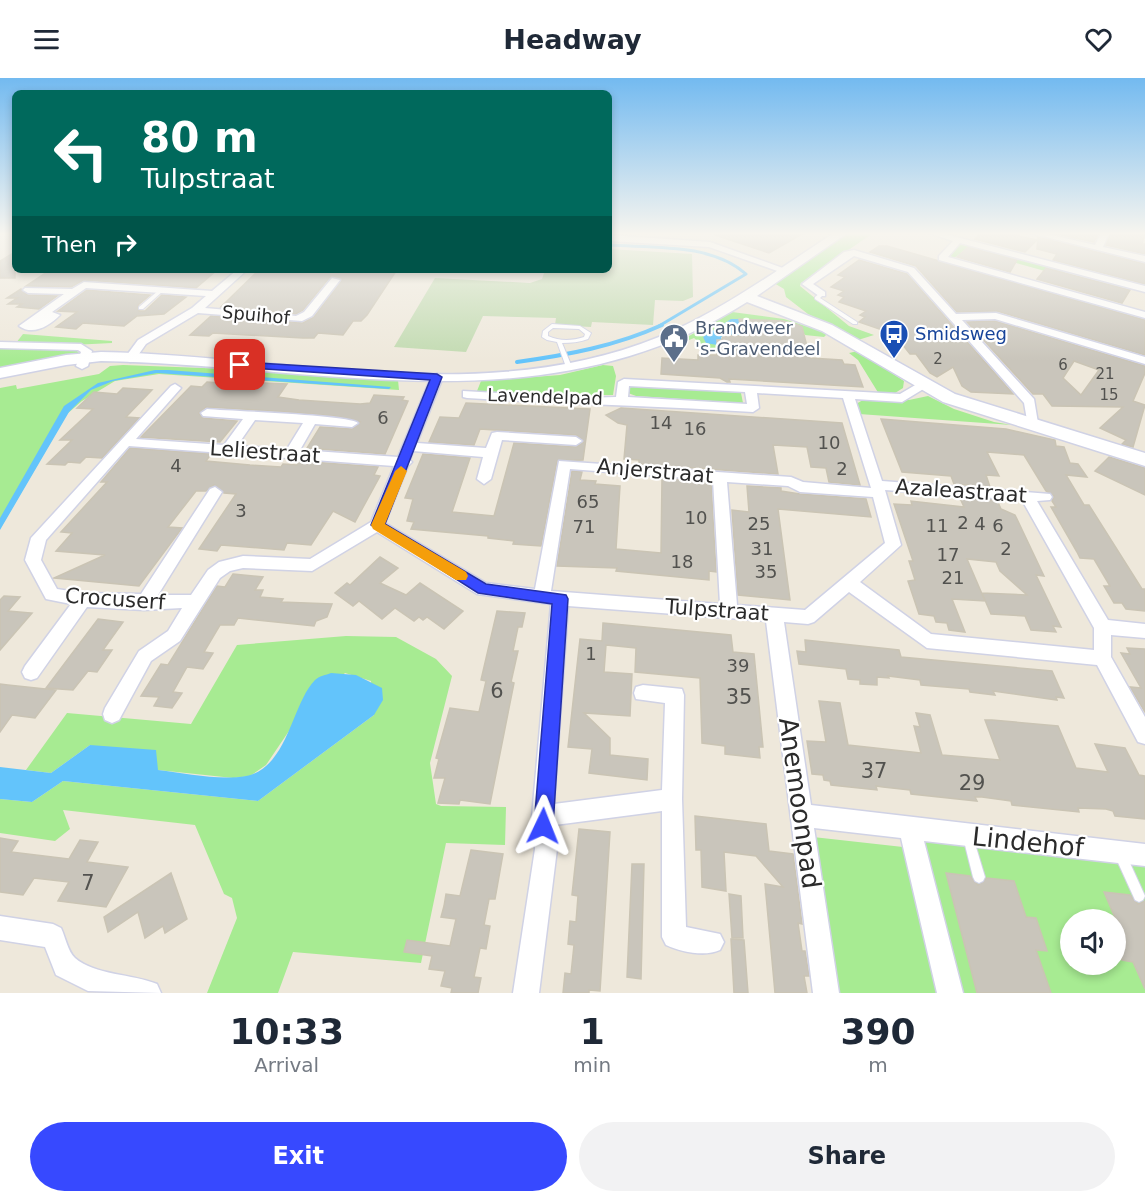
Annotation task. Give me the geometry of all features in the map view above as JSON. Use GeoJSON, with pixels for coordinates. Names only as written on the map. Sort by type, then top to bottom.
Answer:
{"type":"FeatureCollection","features":[{"type":"Feature","properties":{"kind":"street"},"geometry":{"type":"LineString","coordinates":[[130,359],[146,349],[158,333],[196,310],[236,276]]}},
{"type":"Feature","properties":{"kind":"street"},"geometry":{"type":"LineString","coordinates":[[0,375],[44,364],[130,359],[437,377],[504,375],[566,360],[656,344],[699,324],[778,276]]}},
{"type":"Feature","properties":{"kind":"street"},"geometry":{"type":"LineString","coordinates":[[818,276],[807,284],[822,294]]}},
{"type":"Feature","properties":{"kind":"street"},"geometry":{"type":"LineString","coordinates":[[916,276],[1030,402],[1032,423]]}},
{"type":"Feature","properties":{"kind":"street"},"geometry":{"type":"LineString","coordinates":[[1005,276],[1145,315]]}},
{"type":"Feature","properties":{"kind":"street"},"geometry":{"type":"LineString","coordinates":[[1024,281],[1028,276]]}},
{"type":"Feature","properties":{"kind":"street"},"geometry":{"type":"LineString","coordinates":[[1094,276],[1145,289]]}},
{"type":"Feature","properties":{"kind":"street","name":"Spuihof"},"geometry":{"type":"LineString","coordinates":[[196,310],[298,319],[308,314],[335,280]]}},
{"type":"Feature","properties":{"kind":"street"},"geometry":{"type":"LineString","coordinates":[[42,314],[84,285],[216,294]]}},
{"type":"Feature","properties":{"kind":"street"},"geometry":{"type":"LineString","coordinates":[[1079,297],[1087,287]]}},
{"type":"Feature","properties":{"kind":"street"},"geometry":{"type":"LineString","coordinates":[[28,290],[74,292]]}},
{"type":"Feature","properties":{"kind":"street"},"geometry":{"type":"LineString","coordinates":[[745,296],[840,335],[921,386],[975,408],[1085,438],[1145,460]]}},
{"type":"Feature","properties":{"kind":"street"},"geometry":{"type":"LineString","coordinates":[[1132,312],[1138,301]]}},
{"type":"Feature","properties":{"kind":"street"},"geometry":{"type":"LineString","coordinates":[[953,316],[996,316],[1145,361]]}},
{"type":"Feature","properties":{"kind":"street"},"geometry":{"type":"LineString","coordinates":[[0,345],[81,347],[87,351],[83,363]]}},
{"type":"Feature","properties":{"kind":"street"},"geometry":{"type":"LineString","coordinates":[[0,384],[83,363]]}},
{"type":"Feature","properties":{"kind":"street"},"geometry":{"type":"LineString","coordinates":[[377,525],[405,462],[437,377]]}},
{"type":"Feature","properties":{"kind":"street"},"geometry":{"type":"LineString","coordinates":[[622,400],[624,382],[902,398],[921,386]]}},
{"type":"Feature","properties":{"kind":"street","name":"Crocuserf"},"geometry":{"type":"LineString","coordinates":[[175,388],[39,537],[33,560],[52,594],[83,600],[144,603],[195,602],[214,574],[225,566],[243,562],[312,565],[377,525]]}},
{"type":"Feature","properties":{"kind":"street","name":"Lavendelpad"},"geometry":{"type":"LineString","coordinates":[[468,394],[584,402],[622,400],[753,408],[751,389]]}},
{"type":"Feature","properties":{"kind":"street","name":"Tulpstraat"},"geometry":{"type":"LineString","coordinates":[[377,525],[483,589],[551,598],[808,617],[850,584],[893,545],[878,489],[848,396]]}},
{"type":"Feature","properties":{"kind":"street"},"geometry":{"type":"LineString","coordinates":[[207,413],[352,423]]}},
{"type":"Feature","properties":{"kind":"street"},"geometry":{"type":"LineString","coordinates":[[228,449],[252,417]]}},
{"type":"Feature","properties":{"kind":"street"},"geometry":{"type":"LineString","coordinates":[[291,454],[311,420]]}},
{"type":"Feature","properties":{"kind":"street"},"geometry":{"type":"LineString","coordinates":[[484,479],[497,436],[576,441]]}},
{"type":"Feature","properties":{"kind":"street","name":"Leliestraat"},"geometry":{"type":"LineString","coordinates":[[125,442],[405,462]]}},
{"type":"Feature","properties":{"kind":"street"},"geometry":{"type":"LineString","coordinates":[[410,447],[491,453]]}},
{"type":"Feature","properties":{"kind":"street","name":"Anjerstraat"},"geometry":{"type":"LineString","coordinates":[[551,598],[564,464],[791,482],[800,487],[878,489]]}},
{"type":"Feature","properties":{"kind":"street"},"geometry":{"type":"LineString","coordinates":[[720,476],[729,610]]}},
{"type":"Feature","properties":{"kind":"street","name":"Azaleastraat"},"geometry":{"type":"LineString","coordinates":[[878,489],[1046,497]]}},
{"type":"Feature","properties":{"kind":"street"},"geometry":{"type":"LineString","coordinates":[[144,603],[182,549],[189,531],[215,492]]}},
{"type":"Feature","properties":{"kind":"street"},"geometry":{"type":"LineString","coordinates":[[1027,496],[1103,627],[1102,658],[1145,735]]}},
{"type":"Feature","properties":{"kind":"street"},"geometry":{"type":"LineString","coordinates":[[850,584],[927,641],[1102,658]]}},
{"type":"Feature","properties":{"kind":"street"},"geometry":{"type":"LineString","coordinates":[[526,993],[546,849],[543,816],[551,598]]}},
{"type":"Feature","properties":{"kind":"street"},"geometry":{"type":"LineString","coordinates":[[31,672],[83,600]]}},
{"type":"Feature","properties":{"kind":"street"},"geometry":{"type":"LineString","coordinates":[[112,714],[145,656],[174,636],[195,602]]}},
{"type":"Feature","properties":{"kind":"street","name":"Anemoonpad"},"geometry":{"type":"LineString","coordinates":[[774,614],[826,993]]}},
{"type":"Feature","properties":{"kind":"street"},"geometry":{"type":"LineString","coordinates":[[1103,627],[1145,631]]}},
{"type":"Feature","properties":{"kind":"street"},"geometry":{"type":"LineString","coordinates":[[643,693],[675,695],[672,799],[674,937],[712,942]]}},
{"type":"Feature","properties":{"kind":"street"},"geometry":{"type":"LineString","coordinates":[[543,816],[672,799]]}},
{"type":"Feature","properties":{"kind":"street","name":"Lindehof"},"geometry":{"type":"LineString","coordinates":[[801,811],[810,817],[1145,855]]}},
{"type":"Feature","properties":{"kind":"street"},"geometry":{"type":"LineString","coordinates":[[910,829],[950,993]]}},
{"type":"Feature","properties":{"kind":"street"},"geometry":{"type":"LineString","coordinates":[[0,928],[53,936],[64,966],[88,979],[148,993]]}},
{"type":"Feature","properties":{"kind":"lane"},"geometry":{"type":"LineString","coordinates":[[141,308],[161,291]]}},
{"type":"Feature","properties":{"kind":"lane"},"geometry":{"type":"LineString","coordinates":[[822,294],[817,298],[855,323]]}},
{"type":"Feature","properties":{"kind":"lane"},"geometry":{"type":"LineString","coordinates":[[554,326],[580,328],[588,331],[582,340],[559,341],[546,338],[547,329],[554,326]]}},
{"type":"Feature","properties":{"kind":"lane"},"geometry":{"type":"LineString","coordinates":[[559,341],[566,360]]}},
{"type":"Feature","properties":{"kind":"lane"},"geometry":{"type":"LineString","coordinates":[[967,836],[980,877]]}},
{"type":"Feature","properties":{"kind":"lane"},"geometry":{"type":"LineString","coordinates":[[1119,852],[1139,896]]}},
{"type":"Feature","properties":{"kind":"green space"},"geometry":{"type":"Polygon","coordinates":[[[543,276],[693,276],[693,297],[683,301],[655,300],[653,325],[592,322],[591,327],[555,325],[556,318],[483,316],[466,352],[394,347],[435,278],[530,283],[542,279],[543,276]]]}},
{"type":"Feature","properties":{"kind":"green space"},"geometry":{"type":"Polygon","coordinates":[[[785,276],[812,276],[800,286],[849,326],[874,335],[858,340],[808,314],[786,297],[784,289],[774,283],[785,276]]]}},
{"type":"Feature","properties":{"kind":"green space"},"geometry":{"type":"Polygon","coordinates":[[[732,312],[784,319],[828,333],[824,337],[805,335],[798,325],[782,321],[735,319],[703,337],[717,345],[758,354],[704,351],[704,346],[694,338],[682,343],[680,341],[732,312]]]}},
{"type":"Feature","properties":{"kind":"green space"},"geometry":{"type":"Polygon","coordinates":[[[23,334],[112,341],[112,343],[52,346],[16,343],[23,334]]]}},
{"type":"Feature","properties":{"kind":"green space"},"geometry":{"type":"Polygon","coordinates":[[[0,346],[77,351],[79,353],[0,370],[0,346]]]}},
{"type":"Feature","properties":{"kind":"green space"},"geometry":{"type":"Polygon","coordinates":[[[858,351],[904,381],[903,388],[895,393],[879,394],[858,360],[849,353],[858,351]]]}},
{"type":"Feature","properties":{"kind":"green space"},"geometry":{"type":"Polygon","coordinates":[[[603,365],[613,366],[616,376],[613,395],[602,395],[584,400],[477,391],[481,381],[560,375],[603,365]]]}},
{"type":"Feature","properties":{"kind":"green space"},"geometry":{"type":"Polygon","coordinates":[[[110,366],[258,370],[398,380],[399,390],[159,374],[115,381],[82,401],[67,414],[0,529],[0,388],[16,385],[17,389],[99,374],[110,366]]]}},
{"type":"Feature","properties":{"kind":"green space"},"geometry":{"type":"Polygon","coordinates":[[[630,385],[741,393],[743,403],[636,396],[628,393],[630,385]]]}},
{"type":"Feature","properties":{"kind":"green space"},"geometry":{"type":"Polygon","coordinates":[[[928,396],[954,409],[994,422],[1012,425],[859,414],[856,404],[863,400],[909,400],[928,396]]]}},
{"type":"Feature","properties":{"kind":"green space"},"geometry":{"type":"Polygon","coordinates":[[[346,636],[396,637],[436,659],[452,676],[430,763],[436,804],[506,807],[505,845],[446,843],[421,963],[293,952],[278,993],[207,993],[237,918],[232,898],[224,894],[195,825],[63,810],[70,829],[55,841],[0,833],[0,799],[32,802],[63,781],[258,801],[374,715],[371,681],[345,673],[293,725],[266,765],[250,776],[233,778],[158,770],[90,745],[51,773],[26,770],[67,713],[191,724],[237,645],[346,636]]]}},
{"type":"Feature","properties":{"kind":"green space"},"geometry":{"type":"Polygon","coordinates":[[[813,837],[903,847],[938,993],[835,993],[813,837]]]}},
{"type":"Feature","properties":{"kind":"green space"},"geometry":{"type":"Polygon","coordinates":[[[924,841],[1145,865],[1145,993],[961,993],[924,841]]]}},
{"type":"Feature","properties":{"kind":"water"},"geometry":{"type":"Polygon","coordinates":[[[731,319],[739,319],[739,330],[743,330],[744,336],[721,337],[722,340],[717,340],[717,345],[706,343],[703,337],[731,319]]]}},
{"type":"Feature","properties":{"kind":"water"},"geometry":{"type":"Polygon","coordinates":[[[155,370],[391,387],[389,389],[157,373],[113,381],[91,390],[69,412],[0,530],[0,518],[64,406],[98,383],[155,370]]]}},
{"type":"Feature","properties":{"kind":"water"},"geometry":{"type":"Polygon","coordinates":[[[331,673],[356,675],[382,688],[383,700],[374,715],[258,801],[63,781],[32,802],[0,799],[0,767],[51,773],[90,745],[156,750],[158,770],[214,777],[246,776],[260,771],[280,748],[307,690],[317,679],[331,673]]]}},
{"type":"Feature","properties":{"kind":"building"},"geometry":{"type":"Polygon","coordinates":[[[0,276],[15,276],[15,278],[0,278],[0,276]]]}},
{"type":"Feature","properties":{"kind":"building"},"geometry":{"type":"Polygon","coordinates":[[[41,276],[210,276],[196,288],[84,280],[71,287],[26,286],[41,276]]]}},
{"type":"Feature","properties":{"kind":"building"},"geometry":{"type":"Polygon","coordinates":[[[253,276],[393,276],[367,315],[361,321],[353,321],[343,335],[318,333],[314,338],[303,338],[213,333],[209,336],[190,335],[211,316],[303,323],[314,317],[342,280],[330,277],[303,310],[296,314],[221,307],[253,276]]]}},
{"type":"Feature","properties":{"kind":"building"},"geometry":{"type":"Polygon","coordinates":[[[840,276],[909,276],[1013,394],[971,392],[962,386],[953,367],[937,377],[930,373],[916,354],[910,354],[887,325],[882,330],[859,322],[865,317],[860,315],[866,311],[839,302],[844,297],[838,295],[844,291],[831,287],[845,277],[840,276]]]}},
{"type":"Feature","properties":{"kind":"building"},"geometry":{"type":"Polygon","coordinates":[[[925,276],[991,276],[1145,320],[1145,355],[997,311],[957,312],[925,276]]]}},
{"type":"Feature","properties":{"kind":"building"},"geometry":{"type":"Polygon","coordinates":[[[1040,276],[1075,276],[1130,290],[1122,303],[1037,279],[1040,276]]]}},
{"type":"Feature","properties":{"kind":"building"},"geometry":{"type":"Polygon","coordinates":[[[1113,276],[1145,276],[1145,284],[1113,276]]]}},
{"type":"Feature","properties":{"kind":"building"},"geometry":{"type":"Polygon","coordinates":[[[21,289],[28,295],[57,296],[39,309],[17,307],[22,304],[8,304],[17,298],[7,298],[21,289]]]}},
{"type":"Feature","properties":{"kind":"building"},"geometry":{"type":"Polygon","coordinates":[[[87,290],[150,295],[138,305],[139,311],[145,311],[162,295],[186,297],[164,314],[137,316],[124,326],[83,323],[76,329],[56,327],[77,312],[58,311],[87,290]]]}},
{"type":"Feature","properties":{"kind":"building"},"geometry":{"type":"Polygon","coordinates":[[[739,319],[783,321],[802,327],[810,358],[842,360],[844,364],[855,365],[863,387],[729,379],[730,382],[727,382],[720,378],[661,374],[662,358],[698,360],[698,355],[717,355],[717,340],[722,340],[723,335],[742,336],[739,319]]]}},
{"type":"Feature","properties":{"kind":"building"},"geometry":{"type":"Polygon","coordinates":[[[995,321],[1145,366],[1145,373],[1133,401],[1145,405],[1133,447],[1122,444],[1126,440],[1100,428],[1123,407],[1052,406],[1043,394],[1033,394],[967,322],[995,321]],[[1074,361],[1063,378],[1081,395],[1099,370],[1074,361]]]}},
{"type":"Feature","properties":{"kind":"building"},"geometry":{"type":"Polygon","coordinates":[[[207,382],[261,386],[264,383],[287,384],[278,397],[299,400],[360,404],[370,403],[374,395],[404,397],[402,400],[408,401],[385,454],[307,448],[320,427],[352,429],[360,422],[334,416],[288,412],[206,407],[199,413],[203,418],[237,421],[220,442],[141,437],[191,386],[202,387],[207,382]]]}},
{"type":"Feature","properties":{"kind":"building"},"geometry":{"type":"Polygon","coordinates":[[[123,388],[152,390],[126,417],[139,418],[102,458],[86,457],[80,463],[68,462],[65,465],[47,464],[72,440],[60,440],[93,409],[77,408],[94,392],[117,394],[123,388]]]}},
{"type":"Feature","properties":{"kind":"building"},"geometry":{"type":"Polygon","coordinates":[[[466,403],[590,409],[583,460],[557,461],[541,546],[513,544],[514,541],[488,538],[488,536],[411,529],[414,522],[407,521],[413,499],[405,498],[423,454],[470,458],[452,512],[494,516],[514,443],[576,447],[584,442],[576,435],[480,429],[474,445],[429,442],[440,417],[459,418],[466,403]]]}},
{"type":"Feature","properties":{"kind":"building"},"geometry":{"type":"Polygon","coordinates":[[[621,408],[842,423],[860,485],[829,482],[826,468],[811,467],[807,447],[773,445],[778,474],[639,464],[639,460],[624,459],[627,425],[618,423],[606,415],[621,408]]]}},
{"type":"Feature","properties":{"kind":"building"},"geometry":{"type":"Polygon","coordinates":[[[881,419],[1006,429],[1055,440],[1056,446],[1064,447],[1070,463],[1078,464],[1087,477],[1066,475],[1084,505],[1089,505],[1142,589],[1145,589],[1145,611],[1126,609],[1122,603],[1114,603],[1104,586],[1110,586],[1094,559],[1080,558],[1051,507],[1056,507],[1052,501],[1054,496],[1046,491],[1024,455],[987,452],[999,476],[986,475],[990,487],[954,484],[951,476],[902,472],[881,419]]]}},
{"type":"Feature","properties":{"kind":"building"},"geometry":{"type":"Polygon","coordinates":[[[130,448],[211,454],[206,461],[250,465],[281,467],[283,464],[297,465],[299,461],[378,467],[374,475],[380,476],[355,522],[333,511],[311,545],[287,543],[284,550],[221,545],[217,551],[199,549],[236,494],[224,493],[214,485],[206,491],[196,491],[168,527],[182,528],[139,586],[54,578],[105,555],[56,551],[72,533],[61,532],[107,482],[101,482],[130,448]]]}},
{"type":"Feature","properties":{"kind":"building"},"geometry":{"type":"Polygon","coordinates":[[[1109,457],[1145,468],[1145,495],[1095,471],[1109,457]]]}},
{"type":"Feature","properties":{"kind":"building"},"geometry":{"type":"Polygon","coordinates":[[[572,471],[582,472],[580,480],[620,486],[616,549],[661,553],[662,478],[711,482],[716,572],[709,571],[709,580],[616,571],[617,568],[557,566],[572,471]]]}},
{"type":"Feature","properties":{"kind":"building"},"geometry":{"type":"Polygon","coordinates":[[[747,486],[781,488],[781,491],[800,494],[866,499],[871,517],[778,509],[790,600],[738,595],[732,510],[749,512],[747,486]]]}},
{"type":"Feature","properties":{"kind":"building"},"geometry":{"type":"Polygon","coordinates":[[[960,498],[997,500],[1001,509],[1015,515],[1044,576],[1036,575],[1061,627],[1053,626],[1056,632],[1031,630],[1025,616],[991,614],[982,593],[1027,595],[1000,571],[996,562],[967,559],[985,601],[952,599],[965,632],[949,630],[947,623],[936,622],[934,616],[919,614],[908,581],[915,580],[909,561],[913,561],[894,504],[912,505],[911,501],[964,507],[960,498]]]}},
{"type":"Feature","properties":{"kind":"building"},"geometry":{"type":"Polygon","coordinates":[[[380,557],[398,568],[380,583],[406,595],[420,583],[463,611],[444,629],[427,617],[423,620],[419,617],[414,621],[395,608],[382,619],[359,601],[353,606],[335,593],[347,583],[350,585],[380,557]]]}},
{"type":"Feature","properties":{"kind":"building"},"geometry":{"type":"Polygon","coordinates":[[[233,574],[263,577],[255,590],[263,590],[260,597],[283,599],[281,602],[332,604],[327,617],[316,621],[314,626],[238,618],[234,625],[220,625],[204,652],[213,653],[203,669],[187,667],[173,692],[182,693],[172,708],[154,706],[159,697],[141,696],[161,664],[168,665],[217,586],[225,587],[233,574]]]}},
{"type":"Feature","properties":{"kind":"building"},"geometry":{"type":"Polygon","coordinates":[[[4,596],[20,597],[8,611],[32,613],[0,650],[0,600],[4,596]]]}},
{"type":"Feature","properties":{"kind":"building"},"geometry":{"type":"Polygon","coordinates":[[[497,611],[525,613],[522,627],[518,627],[513,651],[518,651],[511,682],[514,683],[490,804],[460,800],[459,804],[438,803],[445,778],[434,778],[439,759],[436,758],[450,708],[479,712],[486,681],[481,680],[497,611]]]}},
{"type":"Feature","properties":{"kind":"building"},"geometry":{"type":"Polygon","coordinates":[[[98,619],[123,622],[103,650],[112,650],[97,672],[88,671],[73,690],[46,688],[98,619]]]}},
{"type":"Feature","properties":{"kind":"building"},"geometry":{"type":"Polygon","coordinates":[[[603,623],[731,635],[733,652],[754,654],[763,747],[759,747],[760,758],[725,754],[725,746],[702,743],[700,678],[635,672],[636,648],[606,645],[604,672],[632,674],[630,716],[584,713],[610,738],[610,755],[648,759],[647,780],[589,773],[592,749],[568,747],[580,639],[602,641],[603,623]]]}},
{"type":"Feature","properties":{"kind":"building"},"geometry":{"type":"Polygon","coordinates":[[[805,640],[899,650],[901,657],[1052,671],[1064,698],[1056,697],[1057,700],[993,691],[995,695],[970,692],[969,689],[921,685],[920,680],[888,676],[889,678],[877,677],[877,685],[860,684],[860,680],[848,679],[846,669],[799,664],[797,651],[806,652],[805,640]]]}},
{"type":"Feature","properties":{"kind":"building"},"geometry":{"type":"Polygon","coordinates":[[[1127,648],[1145,649],[1145,712],[1130,687],[1141,688],[1121,653],[1130,654],[1127,648]]]}},
{"type":"Feature","properties":{"kind":"building"},"geometry":{"type":"Polygon","coordinates":[[[0,684],[56,690],[35,718],[12,715],[0,732],[0,684]]]}},
{"type":"Feature","properties":{"kind":"building"},"geometry":{"type":"Polygon","coordinates":[[[819,701],[840,703],[848,745],[921,753],[914,726],[920,727],[916,713],[930,715],[942,755],[1000,760],[985,720],[1058,726],[1076,768],[1108,772],[1095,744],[1125,748],[1139,775],[1145,776],[1145,819],[1115,816],[1113,811],[1106,809],[1078,808],[1079,812],[1012,805],[1011,801],[982,797],[975,797],[977,801],[911,794],[910,790],[876,786],[877,790],[831,785],[830,781],[824,780],[823,775],[812,774],[807,741],[826,742],[819,701]]]}},
{"type":"Feature","properties":{"kind":"building"},"geometry":{"type":"Polygon","coordinates":[[[695,816],[766,824],[769,851],[793,854],[802,924],[798,923],[809,976],[804,976],[807,993],[775,993],[765,884],[783,887],[756,856],[724,852],[726,891],[702,887],[701,850],[696,850],[695,816]]]}},
{"type":"Feature","properties":{"kind":"building"},"geometry":{"type":"Polygon","coordinates":[[[579,829],[610,832],[600,991],[563,993],[565,973],[571,974],[574,945],[568,944],[570,921],[576,922],[578,896],[572,895],[579,829]]]}},
{"type":"Feature","properties":{"kind":"building"},"geometry":{"type":"Polygon","coordinates":[[[0,838],[18,841],[11,852],[69,859],[80,840],[98,842],[87,862],[128,867],[106,907],[58,901],[69,882],[34,878],[23,895],[0,892],[0,838]]]}},
{"type":"Feature","properties":{"kind":"building"},"geometry":{"type":"Polygon","coordinates":[[[471,850],[503,854],[495,899],[489,899],[484,925],[490,926],[486,949],[480,948],[474,977],[481,978],[478,993],[451,993],[452,988],[441,986],[445,971],[429,969],[432,956],[404,952],[407,940],[450,946],[456,919],[441,917],[446,894],[460,896],[471,850]]]}},
{"type":"Feature","properties":{"kind":"building"},"geometry":{"type":"Polygon","coordinates":[[[632,864],[644,864],[641,979],[627,977],[632,864]]]}},
{"type":"Feature","properties":{"kind":"building"},"geometry":{"type":"Polygon","coordinates":[[[171,873],[187,919],[165,933],[163,926],[145,938],[138,912],[108,932],[104,917],[171,873]]]}},
{"type":"Feature","properties":{"kind":"building"},"geometry":{"type":"Polygon","coordinates":[[[946,873],[970,876],[978,885],[987,878],[1014,881],[1026,917],[1036,918],[1047,951],[1036,950],[1051,993],[977,993],[946,873]]]}},
{"type":"Feature","properties":{"kind":"building"},"geometry":{"type":"Polygon","coordinates":[[[1104,892],[1130,895],[1138,904],[1145,901],[1145,989],[1133,962],[1126,961],[1126,909],[1111,909],[1104,892]]]}},
{"type":"Feature","properties":{"kind":"building"},"geometry":{"type":"Polygon","coordinates":[[[729,894],[741,896],[743,938],[732,938],[729,894]]]}},
{"type":"Feature","properties":{"kind":"building"},"geometry":{"type":"Polygon","coordinates":[[[731,939],[744,940],[748,993],[734,993],[731,939]]]}},
{"type":"Feature","properties":{"kind":"waterway"},"geometry":{"type":"LineString","coordinates":[[659,326],[743,276]]}},
{"type":"Feature","properties":{"kind":"waterway"},"geometry":{"type":"LineString","coordinates":[[517,362],[591,349],[627,339],[662,325]]}},
{"type":"Feature","properties":{"kind":"slow traffic"},"geometry":{"type":"LineString","coordinates":[[401,471],[377,525],[461,576]]}},
{"type":"Feature","properties":{"kind":"place","name":"Smidsweg"},"geometry":{"type":"Point","coordinates":[894,360]}},
{"type":"Feature","properties":{"kind":"place","name":"Brandweer 's-Gravendeel"},"geometry":{"type":"Point","coordinates":[674,364]}},
{"type":"Feature","properties":{"kind":"route"},"geometry":{"type":"LineString","coordinates":[[240,365],[437,377],[377,525],[483,589],[560,599],[543,826]]}}]}
